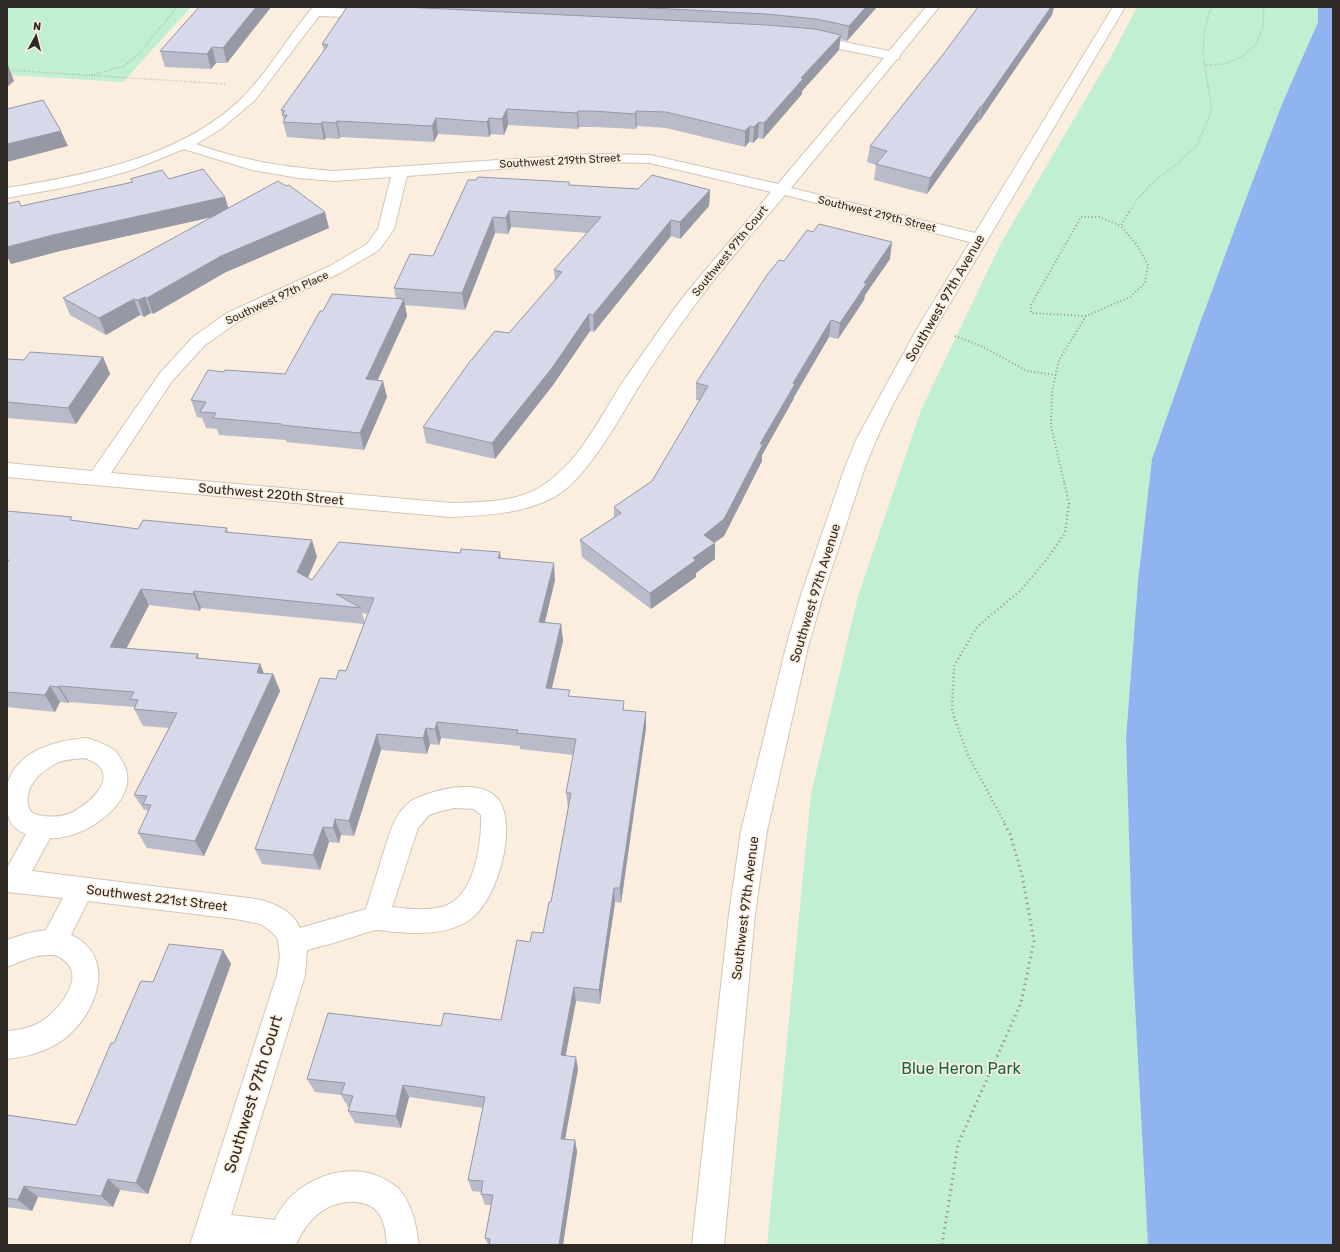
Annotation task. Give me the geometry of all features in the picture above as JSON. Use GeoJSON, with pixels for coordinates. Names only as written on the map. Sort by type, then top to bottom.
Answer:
{"type":"FeatureCollection","features":[{"type":"Feature","properties":{"kind":"street","name":"Southwest 97th Court"},"geometry":{"type":"LineString","coordinates":[[534,498],[548,492],[576,469],[636,376],[677,317],[781,189],[894,56],[933,7]]}},
{"type":"Feature","properties":{"kind":"street","name":"Southwest 97th Avenue"},"geometry":{"type":"LineString","coordinates":[[708,1245],[742,914],[754,830],[797,648],[812,595],[854,470],[866,440],[883,406],[927,327],[979,239],[1119,7]]}},
{"type":"Feature","properties":{"kind":"street"},"geometry":{"type":"LineString","coordinates":[[7,193],[60,184],[149,159],[183,144],[209,130],[241,107],[260,86],[317,9],[382,15]]}},
{"type":"Feature","properties":{"kind":"street"},"geometry":{"type":"LineString","coordinates":[[796,37],[894,56]]}},
{"type":"Feature","properties":{"kind":"street","name":"Southwest 219th Street"},"geometry":{"type":"LineString","coordinates":[[183,144],[234,161],[284,171],[334,176],[591,158],[638,158],[684,165],[979,239]]}},
{"type":"Feature","properties":{"kind":"street","name":"Southwest 97th Place"},"geometry":{"type":"LineString","coordinates":[[97,479],[166,378],[199,341],[233,317],[331,272],[352,261],[373,246],[386,229],[400,172]]}},
{"type":"Feature","properties":{"kind":"street","name":"Southwest 220th Street"},"geometry":{"type":"LineString","coordinates":[[7,470],[451,510],[492,508],[512,505],[534,498]]}},
{"type":"Feature","properties":{"kind":"street"},"geometry":{"type":"LineString","coordinates":[[293,942],[376,918],[410,921],[436,919],[456,913],[471,901],[480,887],[493,837],[493,817],[491,809],[475,798],[462,797],[437,801],[420,808],[408,821],[402,835],[376,918]]}},
{"type":"Feature","properties":{"kind":"street"},"geometry":{"type":"LineString","coordinates":[[10,880],[42,829]]}},
{"type":"Feature","properties":{"kind":"street","name":"Southwest 221st Street"},"geometry":{"type":"LineString","coordinates":[[10,880],[235,907],[268,914],[281,923],[288,931],[293,942]]}},
{"type":"Feature","properties":{"kind":"street"},"geometry":{"type":"LineString","coordinates":[[54,942],[80,889]]}},
{"type":"Feature","properties":{"kind":"street"},"geometry":{"type":"LineString","coordinates":[[7,954],[16,949],[35,943],[54,942],[68,947],[79,956],[85,969],[85,984],[80,1000],[70,1016],[54,1030],[36,1039],[18,1044],[7,1045]]}},
{"type":"Feature","properties":{"kind":"street","name":"Southwest 97th Court"},"geometry":{"type":"LineString","coordinates":[[208,1236],[291,975],[294,959],[293,942]]}},
{"type":"Feature","properties":{"kind":"street"},"geometry":{"type":"LineString","coordinates":[[208,1236],[281,1240],[294,1215],[310,1200],[329,1189],[349,1185],[368,1187],[384,1196],[397,1211],[404,1230],[403,1245]]}},
{"type":"Feature","properties":{"kind":"path"},"geometry":{"type":"LineString","coordinates":[[90,75],[124,66],[138,54],[177,7]]}},
{"type":"Feature","properties":{"kind":"path"},"geometry":{"type":"LineString","coordinates":[[1121,226],[1136,201],[1151,184],[1178,164],[1197,145],[1212,110],[1203,56],[1204,33],[1209,13],[1214,7]]}},
{"type":"Feature","properties":{"kind":"path"},"geometry":{"type":"LineString","coordinates":[[1205,65],[1225,64],[1243,56],[1257,44],[1263,26],[1264,7]]}},
{"type":"Feature","properties":{"kind":"path"},"geometry":{"type":"LineString","coordinates":[[7,70],[260,86]]}},
{"type":"Feature","properties":{"kind":"path"},"geometry":{"type":"LineString","coordinates":[[1081,217],[1099,217],[1121,226],[1137,245],[1148,265],[1145,283],[1130,297],[1086,316],[1031,313],[1031,305],[1081,217]]}},
{"type":"Feature","properties":{"kind":"path"},"geometry":{"type":"LineString","coordinates":[[942,1245],[958,1144],[1021,1003],[1034,941],[1022,876],[1010,834],[968,755],[952,711],[954,666],[977,627],[1020,590],[1047,559],[1065,533],[1069,504],[1062,467],[1051,426],[1052,392],[1059,360],[1086,316]]}},
{"type":"Feature","properties":{"kind":"path"},"geometry":{"type":"LineString","coordinates":[[927,327],[966,339],[1027,371],[1056,375]]}},
{"type":"Feature","properties":{"kind":"green space"},"geometry":{"type":"Polygon","coordinates":[[[7,7],[191,7],[123,82],[7,75],[7,7]]]}},
{"type":"Feature","properties":{"kind":"green space","name":"Blue Heron Park"},"geometry":{"type":"Polygon","coordinates":[[[1137,7],[1318,7],[1318,22],[1282,104],[1200,323],[1152,459],[1138,581],[1126,738],[1133,968],[1148,1245],[767,1245],[811,794],[858,596],[921,410],[1001,243],[1114,51],[1137,7]]]}},
{"type":"Feature","properties":{"kind":"water"},"geometry":{"type":"Polygon","coordinates":[[[1318,7],[1333,7],[1333,1245],[1148,1245],[1133,968],[1126,738],[1138,581],[1152,459],[1244,204],[1282,104],[1318,22],[1318,7]]]}},
{"type":"Feature","properties":{"kind":"building"},"geometry":{"type":"Polygon","coordinates":[[[199,7],[256,7],[223,48],[212,47],[207,54],[160,51],[199,7]]]}},
{"type":"Feature","properties":{"kind":"building"},"geometry":{"type":"Polygon","coordinates":[[[347,7],[404,7],[766,25],[815,29],[841,35],[801,78],[803,79],[764,123],[759,122],[754,127],[750,126],[745,131],[666,112],[636,111],[635,114],[593,111],[578,111],[577,113],[507,109],[502,119],[489,118],[487,122],[436,118],[432,126],[337,121],[336,123],[322,122],[321,124],[283,122],[287,115],[282,115],[285,111],[281,110],[328,45],[322,44],[347,7]]]}},
{"type":"Feature","properties":{"kind":"building"},"geometry":{"type":"Polygon","coordinates":[[[632,7],[866,7],[849,26],[816,19],[766,14],[632,7]]]}},
{"type":"Feature","properties":{"kind":"building"},"geometry":{"type":"Polygon","coordinates":[[[978,7],[1051,7],[930,178],[876,164],[887,151],[870,146],[945,52],[978,7]]]}},
{"type":"Feature","properties":{"kind":"building"},"geometry":{"type":"Polygon","coordinates":[[[43,100],[61,131],[7,144],[7,109],[43,100]]]}},
{"type":"Feature","properties":{"kind":"building"},"geometry":{"type":"Polygon","coordinates":[[[203,169],[225,197],[53,235],[7,247],[7,204],[19,201],[21,206],[133,182],[130,179],[162,170],[169,179],[203,169]]]}},
{"type":"Feature","properties":{"kind":"building"},"geometry":{"type":"Polygon","coordinates":[[[652,175],[710,190],[680,222],[671,220],[593,315],[589,314],[552,368],[492,443],[423,427],[468,364],[495,331],[509,333],[562,272],[554,270],[601,217],[509,211],[506,218],[493,217],[462,293],[394,288],[410,254],[433,256],[468,180],[476,180],[478,177],[569,182],[569,185],[638,189],[652,175]]]}},
{"type":"Feature","properties":{"kind":"building"},"geometry":{"type":"Polygon","coordinates":[[[278,181],[286,186],[289,185],[325,212],[221,256],[147,298],[145,297],[138,300],[134,299],[99,318],[63,298],[278,181]]]}},
{"type":"Feature","properties":{"kind":"building"},"geometry":{"type":"Polygon","coordinates":[[[819,224],[892,242],[864,283],[867,283],[840,323],[831,320],[793,383],[795,384],[760,444],[763,444],[724,519],[704,535],[715,543],[693,558],[696,560],[650,593],[580,540],[621,513],[614,507],[652,481],[708,386],[696,383],[767,275],[779,260],[784,261],[807,230],[813,232],[819,224]]]}},
{"type":"Feature","properties":{"kind":"building"},"geometry":{"type":"Polygon","coordinates":[[[332,294],[404,299],[366,379],[383,381],[360,433],[213,418],[216,413],[200,412],[206,402],[191,400],[208,370],[285,374],[320,311],[323,311],[332,294]]]}},
{"type":"Feature","properties":{"kind":"building"},"geometry":{"type":"Polygon","coordinates":[[[30,352],[103,357],[68,408],[7,402],[7,359],[24,360],[30,352]]]}},
{"type":"Feature","properties":{"kind":"building"},"geometry":{"type":"Polygon","coordinates":[[[7,511],[72,517],[70,520],[138,529],[143,520],[227,528],[225,532],[312,540],[297,572],[312,580],[339,542],[460,553],[461,549],[500,552],[498,558],[554,563],[539,622],[561,624],[546,688],[570,690],[568,696],[624,701],[623,710],[646,712],[620,888],[614,888],[599,990],[574,987],[561,1055],[576,1057],[561,1139],[575,1140],[559,1245],[489,1245],[490,1239],[485,1238],[493,1195],[481,1194],[483,1181],[468,1180],[485,1097],[403,1085],[396,1116],[348,1111],[353,1096],[341,1094],[345,1083],[307,1079],[328,1013],[441,1026],[444,1013],[501,1020],[517,940],[530,942],[532,932],[543,933],[549,902],[551,902],[571,793],[566,793],[576,739],[517,733],[518,730],[437,722],[435,729],[426,728],[423,738],[377,734],[349,821],[335,819],[333,828],[323,827],[313,855],[255,849],[320,678],[336,679],[339,670],[346,671],[374,598],[336,594],[361,608],[194,591],[193,594],[141,589],[110,647],[198,654],[196,658],[260,664],[257,673],[273,674],[195,841],[138,833],[151,805],[143,804],[147,796],[134,795],[177,713],[134,709],[138,700],[130,699],[134,692],[50,686],[45,695],[7,692],[7,563],[9,560],[7,560],[7,511]]]}},
{"type":"Feature","properties":{"kind":"building"},"geometry":{"type":"Polygon","coordinates":[[[169,944],[223,950],[136,1183],[108,1179],[101,1196],[24,1186],[18,1200],[7,1198],[7,1115],[76,1125],[111,1043],[114,1043],[141,981],[153,982],[169,944]]]}}]}
